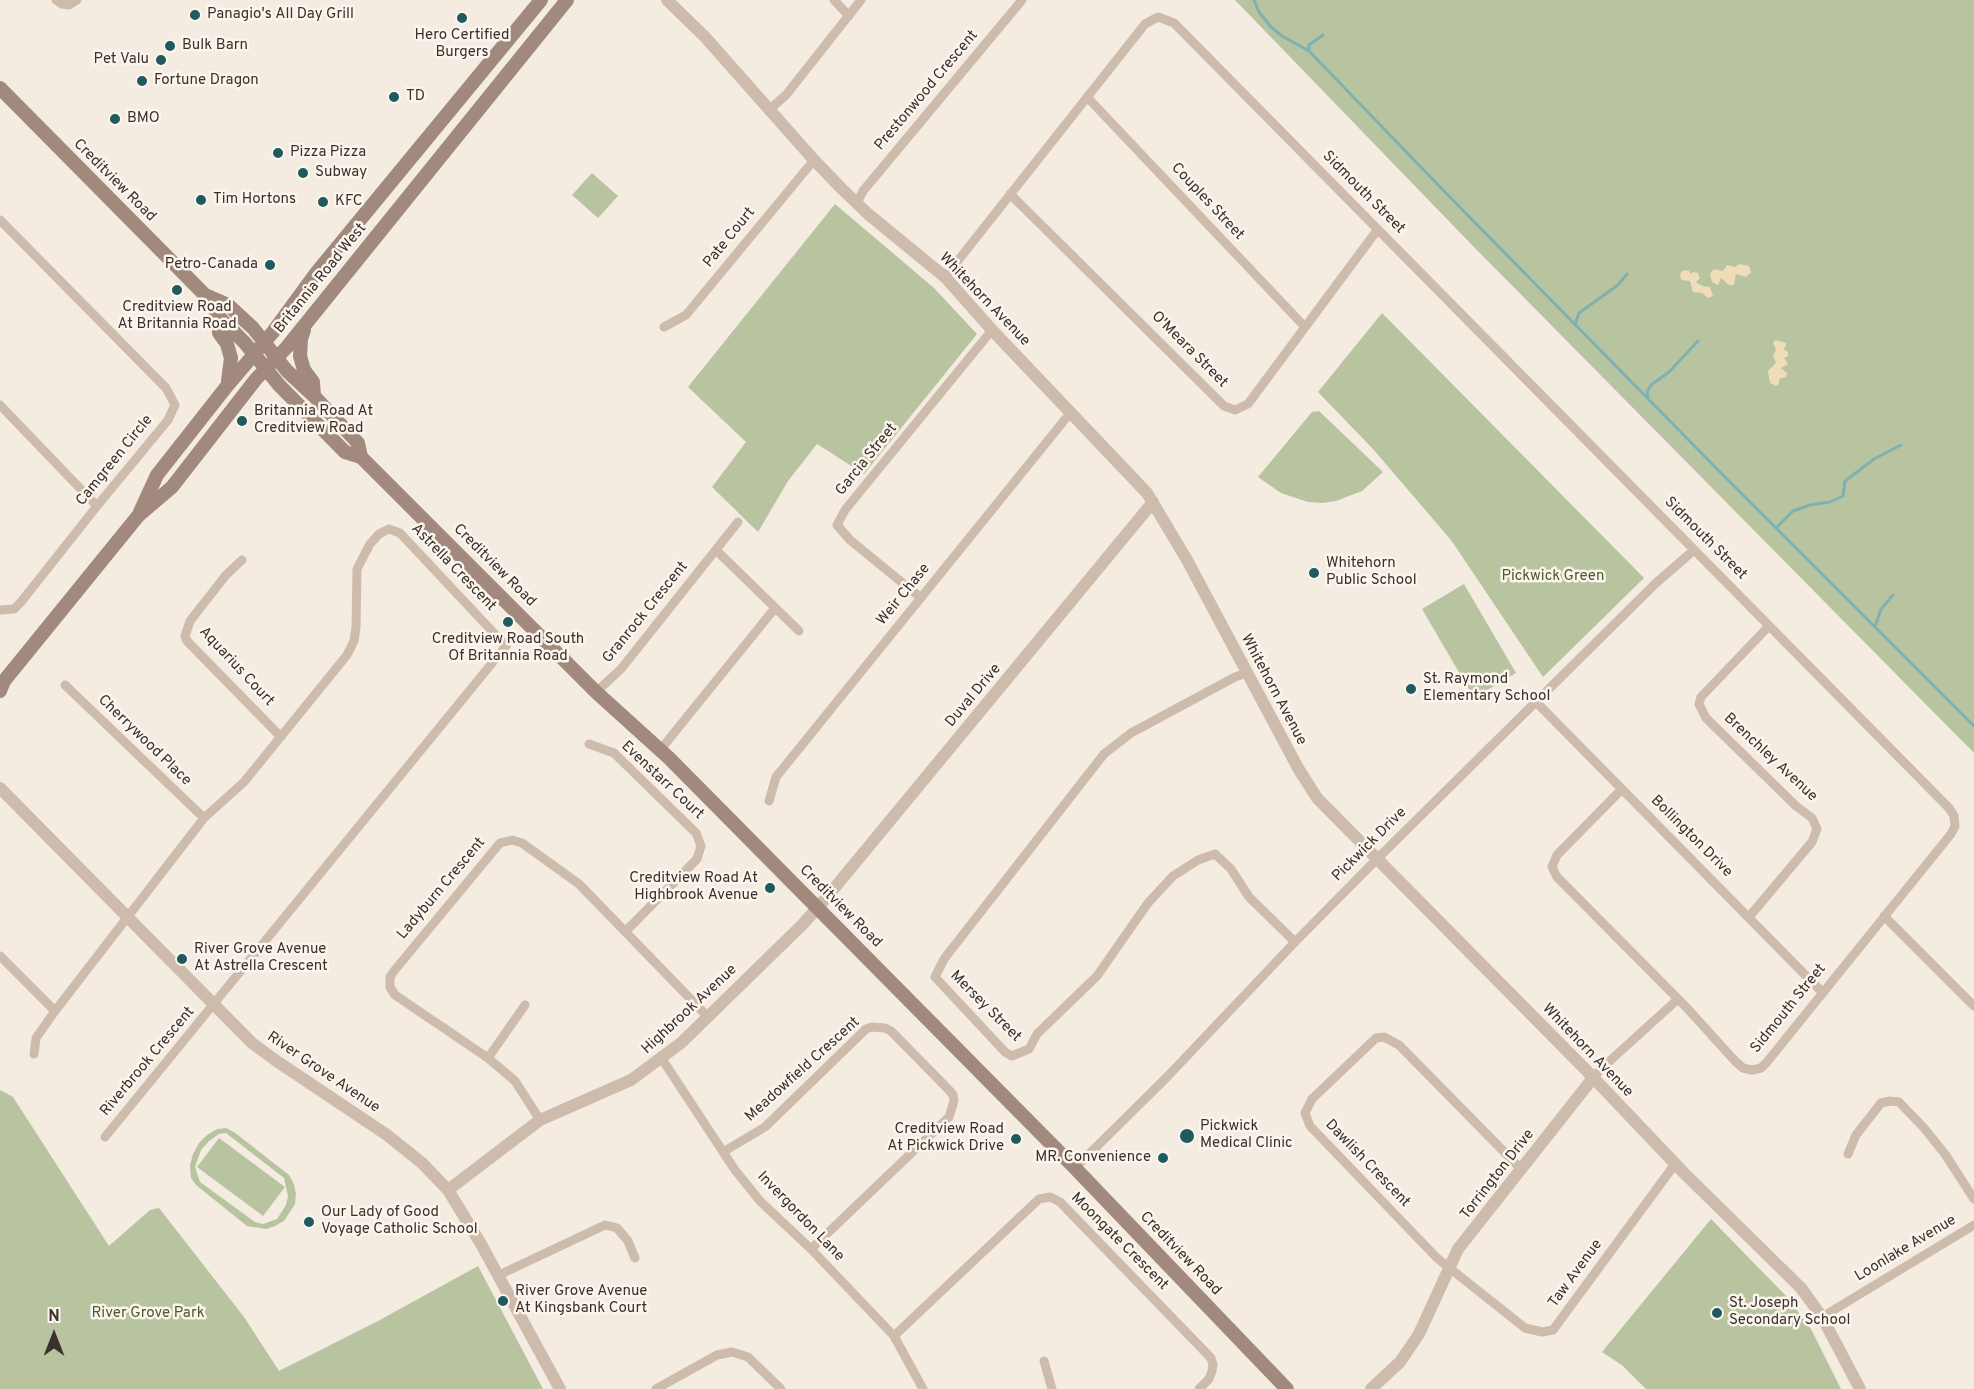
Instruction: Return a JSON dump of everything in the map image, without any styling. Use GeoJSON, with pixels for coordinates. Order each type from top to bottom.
{"type":"FeatureCollection","features":[{"type":"Feature","properties":{"kind":"main road","name":"Britannia Road West"},"geometry":{"type":"LineString","coordinates":[[138,516],[157,475],[317,272],[541,0]]}},
{"type":"Feature","properties":{"kind":"main road","name":"Britannia Road West"},"geometry":{"type":"LineString","coordinates":[[1,686],[138,516],[172,487],[256,379],[307,323],[567,0]]}},
{"type":"Feature","properties":{"kind":"main road","name":"Creditview Road"},"geometry":{"type":"LineString","coordinates":[[0,88],[205,295],[220,318],[279,385],[345,452],[361,457],[596,692],[661,749],[1075,1168],[1287,1389]]}},
{"type":"Feature","properties":{"kind":"main road","name":"Creditview Road"},"geometry":{"type":"LineString","coordinates":[[205,295],[228,305],[253,328],[287,371],[358,443],[361,457]]}},
{"type":"Feature","properties":{"kind":"main road"},"geometry":{"type":"LineString","coordinates":[[220,318],[219,333],[227,344],[231,358],[231,371],[227,386]]}},
{"type":"Feature","properties":{"kind":"main road"},"geometry":{"type":"LineString","coordinates":[[307,323],[301,339],[300,356],[304,370],[313,382],[314,396]]}},
{"type":"Feature","properties":{"kind":"street"},"geometry":{"type":"LineString","coordinates":[[56,0],[69,5],[77,0]]}},
{"type":"Feature","properties":{"kind":"street","name":"Whitehorn Avenue"},"geometry":{"type":"LineString","coordinates":[[667,0],[705,37],[814,160],[857,203],[945,277],[992,330],[1148,493],[1298,768],[1317,798],[1675,1164],[1801,1288],[1822,1317],[1860,1389]]}},
{"type":"Feature","properties":{"kind":"street"},"geometry":{"type":"LineString","coordinates":[[834,0],[849,16]]}},
{"type":"Feature","properties":{"kind":"street"},"geometry":{"type":"LineString","coordinates":[[770,109],[786,95],[861,0]]}},
{"type":"Feature","properties":{"kind":"street","name":"Prestonwood Crescent"},"geometry":{"type":"LineString","coordinates":[[857,203],[863,191],[1022,0]]}},
{"type":"Feature","properties":{"kind":"street","name":"Sidmouth Street"},"geometry":{"type":"LineString","coordinates":[[945,277],[1145,24],[1158,17],[1174,23],[1941,800],[1954,816],[1955,826],[1951,834],[1767,1062],[1761,1068],[1752,1070],[1743,1068],[1735,1062],[1678,999],[1557,877],[1552,867],[1557,855],[1622,789]]}},
{"type":"Feature","properties":{"kind":"street","name":"Couples Street"},"geometry":{"type":"LineString","coordinates":[[1087,97],[1305,327]]}},
{"type":"Feature","properties":{"kind":"street","name":"Pate Court"},"geometry":{"type":"LineString","coordinates":[[664,327],[686,315],[814,160]]}},
{"type":"Feature","properties":{"kind":"street","name":"O'Meara Street"},"geometry":{"type":"LineString","coordinates":[[1010,194],[1224,406],[1235,410],[1248,404],[1378,229]]}},
{"type":"Feature","properties":{"kind":"street","name":"Camgreen Circle"},"geometry":{"type":"LineString","coordinates":[[0,220],[166,388],[174,401],[174,410],[168,420],[17,608],[0,610]]}},
{"type":"Feature","properties":{"kind":"street","name":"Garcia Street"},"geometry":{"type":"LineString","coordinates":[[921,598],[850,540],[837,525],[845,510],[992,330]]}},
{"type":"Feature","properties":{"kind":"street"},"geometry":{"type":"LineString","coordinates":[[0,405],[97,506]]}},
{"type":"Feature","properties":{"kind":"street","name":"Weir Chase"},"geometry":{"type":"LineString","coordinates":[[769,801],[776,777],[1071,412]]}},
{"type":"Feature","properties":{"kind":"street","name":"Duval Drive"},"geometry":{"type":"LineString","coordinates":[[817,908],[1153,502]]}},
{"type":"Feature","properties":{"kind":"street","name":"Granrock Crescent"},"geometry":{"type":"LineString","coordinates":[[596,692],[621,669],[738,522]]}},
{"type":"Feature","properties":{"kind":"street","name":"Astrella Crescent"},"geometry":{"type":"LineString","coordinates":[[127,916],[204,818],[243,782],[347,655],[354,641],[357,569],[370,544],[383,531],[389,529],[400,533],[507,646],[214,1005]]}},
{"type":"Feature","properties":{"kind":"street"},"geometry":{"type":"LineString","coordinates":[[716,550],[799,631]]}},
{"type":"Feature","properties":{"kind":"street","name":"Pickwick Drive"},"geometry":{"type":"LineString","coordinates":[[1075,1168],[1167,1077],[1294,942],[1376,860],[1655,584],[1694,550]]}},
{"type":"Feature","properties":{"kind":"street","name":"Aquarius Court"},"geometry":{"type":"LineString","coordinates":[[242,560],[226,575],[190,621],[185,636],[187,641],[281,737]]}},
{"type":"Feature","properties":{"kind":"street"},"geometry":{"type":"LineString","coordinates":[[661,749],[775,608]]}},
{"type":"Feature","properties":{"kind":"street","name":"Brenchley Avenue"},"geometry":{"type":"LineString","coordinates":[[1749,917],[1812,842],[1817,829],[1812,818],[1796,806],[1706,718],[1699,704],[1701,697],[1770,626]]}},
{"type":"Feature","properties":{"kind":"street","name":"Mersey Street"},"geometry":{"type":"LineString","coordinates":[[1247,673],[1235,677],[1131,734],[1104,754],[951,950],[935,977],[1005,1052],[1012,1056],[1029,1048],[1037,1034],[1097,976],[1148,903],[1173,876],[1198,860],[1215,854],[1231,869],[1249,897],[1294,942]]}},
{"type":"Feature","properties":{"kind":"street","name":"Cherrywood Place"},"geometry":{"type":"LineString","coordinates":[[65,685],[204,818]]}},
{"type":"Feature","properties":{"kind":"street","name":"Bollington Drive"},"geometry":{"type":"LineString","coordinates":[[1537,703],[1823,993]]}},
{"type":"Feature","properties":{"kind":"street","name":"Evenstarr Court"},"geometry":{"type":"LineString","coordinates":[[589,744],[614,753],[696,833],[701,846],[697,859],[626,930]]}},
{"type":"Feature","properties":{"kind":"street","name":"River Grove Avenue"},"geometry":{"type":"LineString","coordinates":[[0,788],[262,1051],[387,1135],[422,1164],[448,1190],[499,1275],[560,1389]]}},
{"type":"Feature","properties":{"kind":"street","name":"Ladyburn Crescent"},"geometry":{"type":"LineString","coordinates":[[540,1120],[515,1081],[488,1058],[395,995],[390,987],[390,977],[494,849],[506,841],[522,843],[579,884],[708,1017]]}},
{"type":"Feature","properties":{"kind":"street","name":"Highbrook Avenue"},"geometry":{"type":"LineString","coordinates":[[448,1190],[540,1120],[632,1080],[662,1059],[708,1017],[817,908]]}},
{"type":"Feature","properties":{"kind":"street"},"geometry":{"type":"LineString","coordinates":[[34,1054],[36,1038],[127,916]]}},
{"type":"Feature","properties":{"kind":"street"},"geometry":{"type":"LineString","coordinates":[[1884,916],[1970,994],[1974,1006]]}},
{"type":"Feature","properties":{"kind":"street"},"geometry":{"type":"LineString","coordinates":[[0,956],[55,1011]]}},
{"type":"Feature","properties":{"kind":"street","name":"Torrington Drive"},"geometry":{"type":"LineString","coordinates":[[1371,1389],[1400,1362],[1419,1334],[1458,1249],[1593,1078],[1678,999]]}},
{"type":"Feature","properties":{"kind":"street","name":"Riverbrook Crescent"},"geometry":{"type":"LineString","coordinates":[[105,1137],[214,1005]]}},
{"type":"Feature","properties":{"kind":"street"},"geometry":{"type":"LineString","coordinates":[[488,1058],[525,1005]]}},
{"type":"Feature","properties":{"kind":"street","name":"Meadowfield Crescent"},"geometry":{"type":"LineString","coordinates":[[723,1152],[765,1127],[866,1029],[872,1027],[891,1031],[948,1089],[954,1101],[949,1117],[811,1249]]}},
{"type":"Feature","properties":{"kind":"street","name":"Dawlish Crescent"},"geometry":{"type":"LineString","coordinates":[[1449,1269],[1310,1126],[1305,1113],[1312,1099],[1376,1038],[1384,1037],[1399,1045],[1522,1170]]}},
{"type":"Feature","properties":{"kind":"street","name":"Invergordon Lane"},"geometry":{"type":"LineString","coordinates":[[662,1059],[723,1152],[760,1201],[811,1249],[894,1336],[923,1389]]}},
{"type":"Feature","properties":{"kind":"street"},"geometry":{"type":"LineString","coordinates":[[1848,1154],[1856,1135],[1881,1103],[1899,1102],[1945,1154],[1974,1199]]}},
{"type":"Feature","properties":{"kind":"street","name":"Taw Avenue"},"geometry":{"type":"LineString","coordinates":[[1449,1269],[1525,1328],[1542,1332],[1553,1330],[1675,1164]]}},
{"type":"Feature","properties":{"kind":"street","name":"Moongate Crescent"},"geometry":{"type":"LineString","coordinates":[[894,1336],[1039,1199],[1050,1197],[1060,1202],[1211,1358],[1212,1371],[1209,1379],[1199,1389]]}},
{"type":"Feature","properties":{"kind":"street"},"geometry":{"type":"LineString","coordinates":[[499,1275],[605,1225],[617,1228],[628,1241],[635,1258]]}},
{"type":"Feature","properties":{"kind":"street","name":"Loonlake Avenue"},"geometry":{"type":"LineString","coordinates":[[1822,1317],[1974,1225]]}},
{"type":"Feature","properties":{"kind":"street"},"geometry":{"type":"LineString","coordinates":[[657,1389],[717,1355],[732,1352],[748,1357],[781,1389]]}},
{"type":"Feature","properties":{"kind":"street"},"geometry":{"type":"LineString","coordinates":[[1044,1361],[1052,1389]]}},
{"type":"Feature","properties":{"kind":"green space"},"geometry":{"type":"Polygon","coordinates":[[[1235,0],[1974,0],[1974,753],[1471,244],[1235,0]]]}},
{"type":"Feature","properties":{"kind":"green space"},"geometry":{"type":"Polygon","coordinates":[[[592,173],[618,196],[598,218],[572,195],[592,173]]]}},
{"type":"Feature","properties":{"kind":"green space"},"geometry":{"type":"Polygon","coordinates":[[[835,204],[934,288],[977,334],[864,474],[817,444],[788,481],[758,532],[712,487],[746,442],[688,387],[835,204]]]}},
{"type":"Feature","properties":{"kind":"green space","name":"Pickwick Green"},"geometry":{"type":"Polygon","coordinates":[[[1382,313],[1644,578],[1543,677],[1451,540],[1373,449],[1318,392],[1382,313]]]}},
{"type":"Feature","properties":{"kind":"green space"},"geometry":{"type":"Polygon","coordinates":[[[1319,411],[1383,472],[1362,491],[1336,501],[1322,503],[1308,502],[1281,493],[1258,477],[1312,412],[1319,411]]]}},
{"type":"Feature","properties":{"kind":"green space"},"geometry":{"type":"Polygon","coordinates":[[[1464,584],[1516,673],[1474,698],[1422,609],[1464,584]]]}},
{"type":"Feature","properties":{"kind":"green space","name":"River Grove Park"},"geometry":{"type":"Polygon","coordinates":[[[0,1090],[13,1097],[109,1246],[150,1210],[159,1208],[244,1317],[279,1371],[378,1321],[478,1266],[543,1389],[0,1389],[0,1090]]]}},
{"type":"Feature","properties":{"kind":"green space"},"geometry":{"type":"Polygon","coordinates":[[[226,1128],[234,1132],[289,1175],[294,1184],[295,1204],[284,1221],[266,1229],[247,1226],[196,1185],[191,1178],[190,1165],[193,1154],[199,1143],[217,1129],[226,1128]],[[226,1133],[219,1134],[209,1141],[201,1150],[195,1167],[200,1182],[255,1222],[263,1224],[277,1219],[286,1205],[288,1196],[284,1178],[226,1133]]]}},
{"type":"Feature","properties":{"kind":"green space"},"geometry":{"type":"Polygon","coordinates":[[[219,1138],[285,1187],[263,1216],[197,1167],[219,1138]]]}},
{"type":"Feature","properties":{"kind":"green space","name":"St. Joseph Secondary School"},"geometry":{"type":"Polygon","coordinates":[[[1711,1219],[1787,1297],[1811,1329],[1841,1389],[1646,1389],[1623,1366],[1602,1352],[1711,1219]]]}},
{"type":"Feature","properties":{"kind":"sand"},"geometry":{"type":"Polygon","coordinates":[[[1739,264],[1749,266],[1751,272],[1746,277],[1736,274],[1734,285],[1729,285],[1721,278],[1718,285],[1712,282],[1710,274],[1714,269],[1723,271],[1727,265],[1735,267],[1739,264]]]}},
{"type":"Feature","properties":{"kind":"sand"},"geometry":{"type":"Polygon","coordinates":[[[1685,270],[1691,274],[1698,273],[1700,278],[1696,282],[1710,287],[1713,296],[1708,298],[1702,293],[1693,292],[1690,281],[1682,280],[1680,277],[1681,272],[1685,270]]]}},
{"type":"Feature","properties":{"kind":"sand"},"geometry":{"type":"Polygon","coordinates":[[[1775,340],[1786,343],[1783,349],[1788,352],[1788,356],[1784,358],[1788,364],[1781,368],[1787,373],[1786,377],[1779,379],[1779,384],[1776,386],[1770,383],[1768,371],[1776,363],[1773,355],[1776,350],[1773,343],[1775,340]]]}},
{"type":"Feature","properties":{"kind":"waterway"},"geometry":{"type":"LineString","coordinates":[[1254,0],[1259,12],[1271,27],[1309,51],[1722,474],[1974,726]]}},
{"type":"Feature","properties":{"kind":"waterway"},"geometry":{"type":"LineString","coordinates":[[1309,50],[1309,45],[1323,35]]}},
{"type":"Feature","properties":{"kind":"waterway"},"geometry":{"type":"LineString","coordinates":[[1575,325],[1579,313],[1618,285],[1627,274]]}},
{"type":"Feature","properties":{"kind":"waterway"},"geometry":{"type":"LineString","coordinates":[[1648,398],[1647,392],[1651,385],[1669,372],[1698,341]]}},
{"type":"Feature","properties":{"kind":"waterway"},"geometry":{"type":"LineString","coordinates":[[1776,528],[1793,511],[1810,505],[1830,502],[1843,496],[1845,481],[1874,459],[1901,445]]}},
{"type":"Feature","properties":{"kind":"waterway"},"geometry":{"type":"LineString","coordinates":[[1875,627],[1881,609],[1893,595]]}},
{"type":"Feature","properties":{"kind":"place","name":"Panagio's All Day Grill"},"geometry":{"type":"Point","coordinates":[195,15]}},
{"type":"Feature","properties":{"kind":"place","name":"Hero Certified Burgers"},"geometry":{"type":"Point","coordinates":[462,18]}},
{"type":"Feature","properties":{"kind":"place","name":"Bulk Barn"},"geometry":{"type":"Point","coordinates":[170,46]}},
{"type":"Feature","properties":{"kind":"place","name":"Pet Valu"},"geometry":{"type":"Point","coordinates":[161,60]}},
{"type":"Feature","properties":{"kind":"place","name":"Fortune Dragon"},"geometry":{"type":"Point","coordinates":[142,81]}},
{"type":"Feature","properties":{"kind":"place","name":"TD"},"geometry":{"type":"Point","coordinates":[394,97]}},
{"type":"Feature","properties":{"kind":"place","name":"BMO"},"geometry":{"type":"Point","coordinates":[115,119]}},
{"type":"Feature","properties":{"kind":"place","name":"Pizza Pizza"},"geometry":{"type":"Point","coordinates":[278,153]}},
{"type":"Feature","properties":{"kind":"place","name":"Subway"},"geometry":{"type":"Point","coordinates":[303,173]}},
{"type":"Feature","properties":{"kind":"place","name":"Tim Hortons"},"geometry":{"type":"Point","coordinates":[201,200]}},
{"type":"Feature","properties":{"kind":"place","name":"KFC"},"geometry":{"type":"Point","coordinates":[323,202]}},
{"type":"Feature","properties":{"kind":"place","name":"Petro-Canada"},"geometry":{"type":"Point","coordinates":[270,265]}},
{"type":"Feature","properties":{"kind":"place","name":"Creditview Road At Britannia Road"},"geometry":{"type":"Point","coordinates":[177,290]}},
{"type":"Feature","properties":{"kind":"place","name":"Britannia Road At Creditview Road"},"geometry":{"type":"Point","coordinates":[242,421]}},
{"type":"Feature","properties":{"kind":"place","name":"Whitehorn Public School"},"geometry":{"type":"Point","coordinates":[1314,573]}},
{"type":"Feature","properties":{"kind":"place","name":"Creditview Road South Of Britannia Road"},"geometry":{"type":"Point","coordinates":[508,622]}},
{"type":"Feature","properties":{"kind":"place","name":"St. Raymond Elementary School"},"geometry":{"type":"Point","coordinates":[1411,689]}},
{"type":"Feature","properties":{"kind":"place","name":"Creditview Road At Highbrook Avenue"},"geometry":{"type":"Point","coordinates":[770,888]}},
{"type":"Feature","properties":{"kind":"place","name":"River Grove Avenue At Astrella Crescent"},"geometry":{"type":"Point","coordinates":[182,959]}},
{"type":"Feature","properties":{"kind":"place","name":"Pickwick Medical Clinic"},"geometry":{"type":"Point","coordinates":[1187,1136]}},
{"type":"Feature","properties":{"kind":"place","name":"Creditview Road At Pickwick Drive"},"geometry":{"type":"Point","coordinates":[1016,1139]}},
{"type":"Feature","properties":{"kind":"place","name":"MR. Convenience"},"geometry":{"type":"Point","coordinates":[1163,1158]}},
{"type":"Feature","properties":{"kind":"place","name":"Our Lady of Good Voyage Catholic School"},"geometry":{"type":"Point","coordinates":[309,1222]}},
{"type":"Feature","properties":{"kind":"place","name":"River Grove Avenue At Kingsbank Court"},"geometry":{"type":"Point","coordinates":[503,1301]}},
{"type":"Feature","properties":{"kind":"place","name":"St. Joseph Secondary School"},"geometry":{"type":"Point","coordinates":[1717,1313]}}]}
